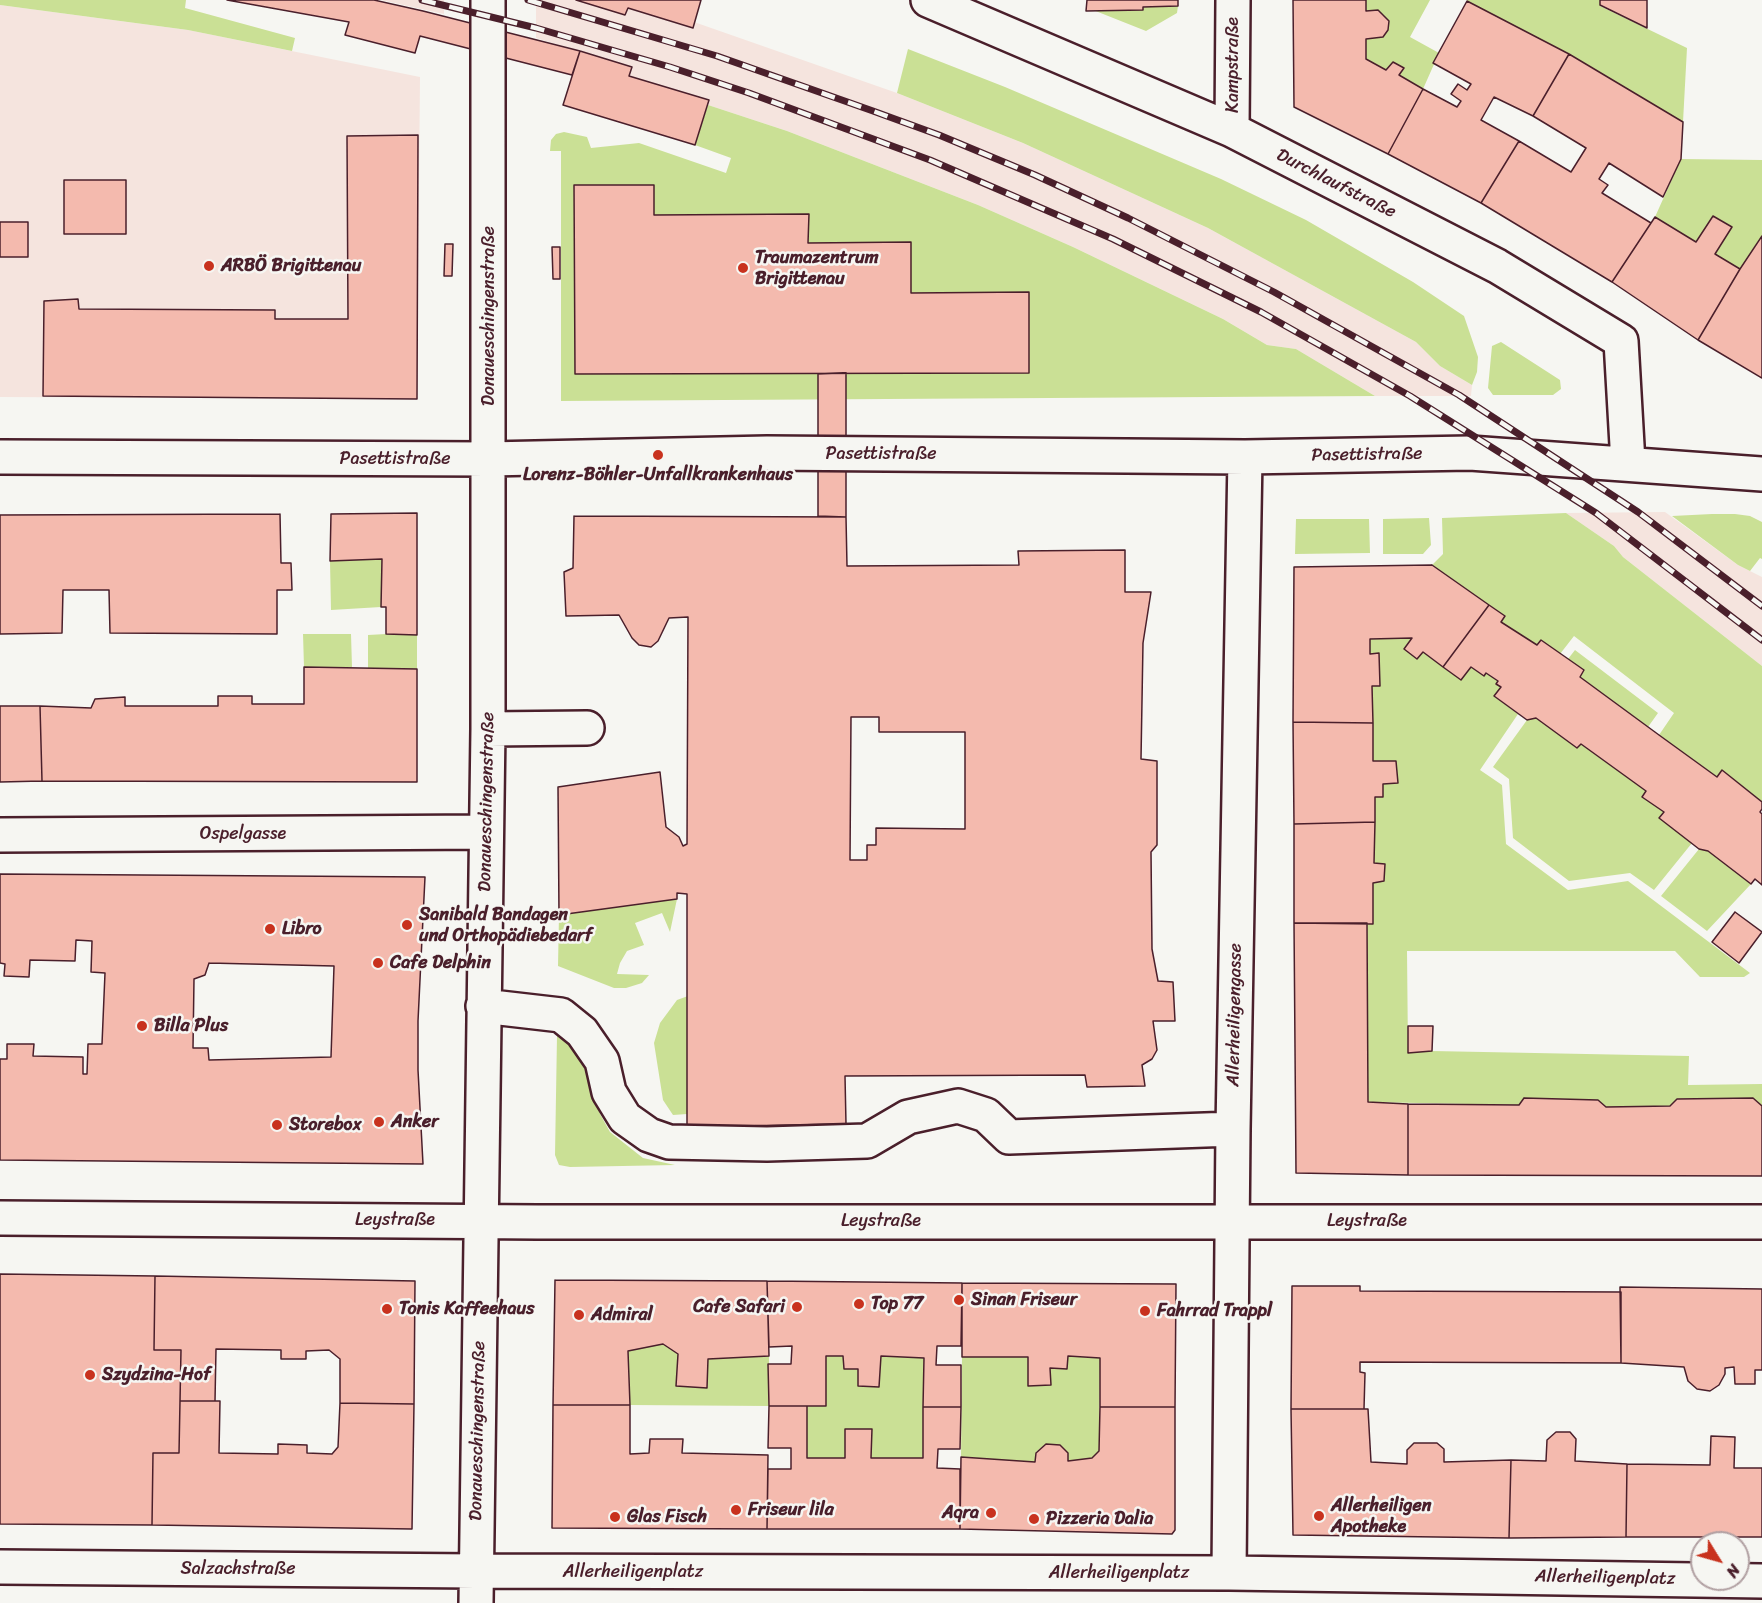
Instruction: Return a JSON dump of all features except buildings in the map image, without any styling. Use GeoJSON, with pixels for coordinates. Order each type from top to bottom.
{"type":"FeatureCollection","features":[{"type":"Feature","properties":{"kind":"street","name":"Donaueschingenstraße"},"geometry":{"type":"LineString","coordinates":[[476,1587],[483,1006],[489,729],[488,0]]}},
{"type":"Feature","properties":{"kind":"street","name":"Durchlaufstraße"},"geometry":{"type":"LineString","coordinates":[[928,0],[1232,130],[1497,266],[1621,340],[1628,463]]}},
{"type":"Feature","properties":{"kind":"street","name":"Kampstraße"},"geometry":{"type":"LineString","coordinates":[[1232,130],[1233,0]]}},
{"type":"Feature","properties":{"kind":"street","name":"Pasettistraße"},"geometry":{"type":"LineString","coordinates":[[0,457],[489,459],[767,453],[1245,457],[1470,453],[1762,474]]}},
{"type":"Feature","properties":{"kind":"street","name":"Allerheiligengasse"},"geometry":{"type":"LineString","coordinates":[[1229,1573],[1233,1129],[1245,457]]}},
{"type":"Feature","properties":{"kind":"street"},"geometry":{"type":"LineString","coordinates":[[489,729],[587,728]]}},
{"type":"Feature","properties":{"kind":"street","name":"Ospelgasse"},"geometry":{"type":"LineString","coordinates":[[0,835],[486,832]]}},
{"type":"Feature","properties":{"kind":"street"},"geometry":{"type":"LineString","coordinates":[[483,1006],[561,1015],[582,1032],[602,1060],[609,1092],[625,1118],[649,1135],[669,1142],[767,1144],[867,1141],[908,1117],[958,1106],[986,1115],[1009,1137],[1233,1129]]}},
{"type":"Feature","properties":{"kind":"street","name":"Leystraße"},"geometry":{"type":"LineString","coordinates":[[0,1218],[481,1221],[1762,1222]]}},
{"type":"Feature","properties":{"kind":"street","name":"Salzachstraße"},"geometry":{"type":"LineString","coordinates":[[0,1567],[476,1587]]}},
{"type":"Feature","properties":{"kind":"street","name":"Allerheiligenplatz"},"geometry":{"type":"LineString","coordinates":[[476,1587],[1229,1573],[1762,1581]]}},
{"type":"Feature","properties":{"kind":"shaded area"},"geometry":{"type":"Polygon","coordinates":[[[381,0],[444,0],[444,14],[381,0]]]}},
{"type":"Feature","properties":{"kind":"shaded area"},"geometry":{"type":"Polygon","coordinates":[[[536,0],[576,0],[625,15],[628,8],[692,27],[694,22],[897,93],[1023,143],[1208,228],[1416,342],[1440,366],[1472,385],[1471,396],[1375,396],[1296,349],[1267,345],[1223,319],[1073,247],[978,205],[787,131],[708,105],[709,100],[629,76],[631,67],[536,38],[536,0]]]}},
{"type":"Feature","properties":{"kind":"shaded area","name":"ARBÖ Brigittenau"},"geometry":{"type":"Polygon","coordinates":[[[0,5],[188,30],[420,77],[417,399],[0,397],[0,5]]]}},
{"type":"Feature","properties":{"kind":"shaded area"},"geometry":{"type":"Polygon","coordinates":[[[1665,512],[1738,565],[1762,577],[1762,666],[1623,557],[1614,546],[1566,513],[1665,512]]]}},
{"type":"Feature","properties":{"kind":"green space"},"geometry":{"type":"Polygon","coordinates":[[[0,0],[186,0],[185,8],[295,38],[292,51],[188,30],[0,5],[0,0]]]}},
{"type":"Feature","properties":{"kind":"green space"},"geometry":{"type":"Polygon","coordinates":[[[1366,0],[1430,0],[1410,37],[1439,53],[1423,89],[1399,75],[1404,68],[1393,62],[1386,70],[1366,59],[1366,39],[1388,30],[1389,21],[1378,11],[1366,11],[1366,0]]]}},
{"type":"Feature","properties":{"kind":"green space"},"geometry":{"type":"Polygon","coordinates":[[[1468,0],[1600,0],[1600,6],[1687,48],[1683,122],[1569,54],[1468,0]]]}},
{"type":"Feature","properties":{"kind":"green space"},"geometry":{"type":"Polygon","coordinates":[[[1178,6],[1177,13],[1146,31],[1093,10],[1143,10],[1143,7],[1178,6]]]}},
{"type":"Feature","properties":{"kind":"green space"},"geometry":{"type":"Polygon","coordinates":[[[908,49],[1005,87],[1221,179],[1306,220],[1413,282],[1464,316],[1478,357],[1477,372],[1472,385],[1440,366],[1416,342],[1208,228],[1023,143],[897,93],[908,49]]]}},
{"type":"Feature","properties":{"kind":"green space"},"geometry":{"type":"Polygon","coordinates":[[[708,105],[787,131],[978,205],[1073,247],[1223,319],[1267,345],[1296,349],[1375,396],[561,401],[561,151],[550,151],[551,140],[556,134],[564,132],[587,137],[591,148],[639,143],[726,173],[731,158],[695,145],[708,105]],[[654,185],[575,186],[575,374],[1029,372],[1029,292],[911,293],[911,242],[808,243],[808,214],[654,215],[654,185]]]}},
{"type":"Feature","properties":{"kind":"green space"},"geometry":{"type":"Polygon","coordinates":[[[1681,159],[1762,160],[1762,236],[1740,269],[1715,254],[1731,226],[1713,216],[1696,242],[1655,217],[1681,159]]]}},
{"type":"Feature","properties":{"kind":"green space"},"geometry":{"type":"Polygon","coordinates":[[[1501,342],[1560,380],[1561,389],[1553,395],[1493,395],[1488,388],[1492,346],[1501,342]]]}},
{"type":"Feature","properties":{"kind":"green space"},"geometry":{"type":"Polygon","coordinates":[[[1566,513],[1614,546],[1623,557],[1762,666],[1762,802],[1722,770],[1717,777],[1659,735],[1674,713],[1574,636],[1560,654],[1537,645],[1501,622],[1504,616],[1432,565],[1443,554],[1442,518],[1566,513]]]}},
{"type":"Feature","properties":{"kind":"green space"},"geometry":{"type":"Polygon","coordinates":[[[1712,514],[1750,516],[1762,522],[1762,559],[1760,558],[1750,571],[1738,565],[1672,516],[1712,514]]]}},
{"type":"Feature","properties":{"kind":"green space"},"geometry":{"type":"Polygon","coordinates":[[[1429,518],[1431,545],[1423,554],[1383,554],[1383,519],[1429,518]]]}},
{"type":"Feature","properties":{"kind":"green space"},"geometry":{"type":"Polygon","coordinates":[[[1296,519],[1369,519],[1370,553],[1295,554],[1296,519]]]}},
{"type":"Feature","properties":{"kind":"green space"},"geometry":{"type":"Polygon","coordinates":[[[382,559],[381,607],[331,610],[330,561],[382,559]]]}},
{"type":"Feature","properties":{"kind":"green space"},"geometry":{"type":"Polygon","coordinates":[[[303,634],[351,634],[352,667],[304,667],[303,634]]]}},
{"type":"Feature","properties":{"kind":"green space"},"geometry":{"type":"Polygon","coordinates":[[[368,635],[417,635],[417,669],[368,668],[368,635]]]}},
{"type":"Feature","properties":{"kind":"green space"},"geometry":{"type":"Polygon","coordinates":[[[1412,638],[1404,649],[1417,659],[1423,652],[1461,680],[1471,667],[1484,676],[1486,673],[1498,681],[1496,684],[1501,687],[1494,696],[1518,714],[1480,770],[1502,785],[1506,844],[1568,890],[1628,881],[1750,973],[1744,977],[1700,977],[1675,951],[1407,951],[1408,1052],[1689,1056],[1688,1085],[1762,1084],[1762,1106],[1753,1098],[1677,1099],[1670,1106],[1606,1107],[1598,1100],[1524,1098],[1519,1105],[1368,1102],[1367,923],[1373,924],[1373,883],[1384,881],[1385,864],[1374,863],[1375,797],[1383,797],[1383,784],[1398,783],[1396,762],[1373,761],[1372,686],[1380,686],[1379,653],[1370,654],[1370,639],[1412,638]]]}},
{"type":"Feature","properties":{"kind":"green space"},"geometry":{"type":"Polygon","coordinates":[[[1575,650],[1658,713],[1648,727],[1580,677],[1584,670],[1568,659],[1575,650]]]}},
{"type":"Feature","properties":{"kind":"green space"},"geometry":{"type":"Polygon","coordinates":[[[1536,718],[1577,748],[1581,744],[1646,791],[1642,797],[1664,812],[1660,818],[1692,843],[1654,890],[1630,873],[1569,881],[1513,838],[1509,779],[1493,767],[1527,720],[1536,718]]]}},
{"type":"Feature","properties":{"kind":"green space"},"geometry":{"type":"Polygon","coordinates":[[[1699,849],[1708,851],[1751,884],[1707,931],[1661,896],[1699,849]]]}},
{"type":"Feature","properties":{"kind":"green space"},"geometry":{"type":"Polygon","coordinates":[[[677,899],[670,932],[662,913],[635,923],[644,945],[627,951],[617,974],[649,975],[642,983],[626,988],[614,988],[558,966],[559,915],[677,899]]]}},
{"type":"Feature","properties":{"kind":"green space"},"geometry":{"type":"Polygon","coordinates":[[[688,996],[687,1114],[673,1115],[663,1100],[654,1043],[660,1023],[677,1000],[688,996]]]}},
{"type":"Feature","properties":{"kind":"green space"},"geometry":{"type":"Polygon","coordinates":[[[557,1036],[582,1052],[595,1088],[600,1114],[610,1132],[643,1158],[675,1165],[570,1167],[559,1165],[555,1155],[557,1036]]]}},
{"type":"Feature","properties":{"kind":"green space"},"geometry":{"type":"Polygon","coordinates":[[[663,1344],[678,1354],[708,1359],[769,1356],[769,1406],[630,1405],[628,1351],[663,1344]]]}},
{"type":"Feature","properties":{"kind":"green space"},"geometry":{"type":"Polygon","coordinates":[[[826,1356],[843,1356],[844,1369],[858,1369],[858,1386],[879,1387],[881,1356],[924,1358],[923,1458],[871,1458],[872,1429],[846,1429],[845,1458],[807,1458],[807,1406],[826,1405],[826,1356]]]}},
{"type":"Feature","properties":{"kind":"green space"},"geometry":{"type":"Polygon","coordinates":[[[1068,1356],[1100,1358],[1099,1451],[1092,1458],[1068,1461],[1068,1453],[1061,1446],[1046,1444],[1036,1452],[1035,1462],[961,1457],[962,1357],[1028,1357],[1028,1386],[1051,1385],[1050,1368],[1067,1369],[1068,1356]]]}},
{"type":"Feature","properties":{"kind":"railway"},"geometry":{"type":"LineString","coordinates":[[422,0],[536,28],[670,67],[749,93],[930,160],[1113,239],[1261,312],[1410,396],[1596,513],[1762,640]]}},
{"type":"Feature","properties":{"kind":"railway"},"geometry":{"type":"LineString","coordinates":[[528,0],[717,56],[873,111],[939,135],[1035,175],[1128,218],[1274,292],[1459,395],[1638,512],[1762,606]]}},
{"type":"Feature","properties":{"kind":"place","name":"ARBÖ Brigittenau"},"geometry":{"type":"Point","coordinates":[209,266]}},
{"type":"Feature","properties":{"kind":"place","name":"Traumazentrum Brigittenau"},"geometry":{"type":"Point","coordinates":[743,268]}},
{"type":"Feature","properties":{"kind":"place","name":"Lorenz-Böhler-Unfallkrankenhaus"},"geometry":{"type":"Point","coordinates":[658,455]}},
{"type":"Feature","properties":{"kind":"place","name":"Sanibald Bandagen und Orthopädiebedarf"},"geometry":{"type":"Point","coordinates":[407,925]}},
{"type":"Feature","properties":{"kind":"place","name":"Libro"},"geometry":{"type":"Point","coordinates":[270,929]}},
{"type":"Feature","properties":{"kind":"place","name":"Cafe Delphin"},"geometry":{"type":"Point","coordinates":[378,963]}},
{"type":"Feature","properties":{"kind":"place","name":"Billa Plus"},"geometry":{"type":"Point","coordinates":[142,1026]}},
{"type":"Feature","properties":{"kind":"place","name":"Anker"},"geometry":{"type":"Point","coordinates":[379,1122]}},
{"type":"Feature","properties":{"kind":"place","name":"Storebox"},"geometry":{"type":"Point","coordinates":[277,1125]}},
{"type":"Feature","properties":{"kind":"place","name":"Sinan Friseur"},"geometry":{"type":"Point","coordinates":[959,1300]}},
{"type":"Feature","properties":{"kind":"place","name":"Top 77"},"geometry":{"type":"Point","coordinates":[859,1304]}},
{"type":"Feature","properties":{"kind":"place","name":"Cafe Safari"},"geometry":{"type":"Point","coordinates":[797,1307]}},
{"type":"Feature","properties":{"kind":"place","name":"Tonis Kaffeehaus"},"geometry":{"type":"Point","coordinates":[387,1309]}},
{"type":"Feature","properties":{"kind":"place","name":"Fahrrad Trappl"},"geometry":{"type":"Point","coordinates":[1145,1311]}},
{"type":"Feature","properties":{"kind":"place","name":"Admiral"},"geometry":{"type":"Point","coordinates":[579,1315]}},
{"type":"Feature","properties":{"kind":"place","name":"Szydzina-Hof"},"geometry":{"type":"Point","coordinates":[90,1375]}},
{"type":"Feature","properties":{"kind":"place","name":"Friseur lila"},"geometry":{"type":"Point","coordinates":[736,1510]}},
{"type":"Feature","properties":{"kind":"place","name":"Aqra"},"geometry":{"type":"Point","coordinates":[991,1513]}},
{"type":"Feature","properties":{"kind":"place","name":"Allerheiligen Apotheke"},"geometry":{"type":"Point","coordinates":[1319,1516]}},
{"type":"Feature","properties":{"kind":"place","name":"Glas Fisch"},"geometry":{"type":"Point","coordinates":[615,1517]}},
{"type":"Feature","properties":{"kind":"place","name":"Pizzeria Dalia"},"geometry":{"type":"Point","coordinates":[1034,1519]}}]}
